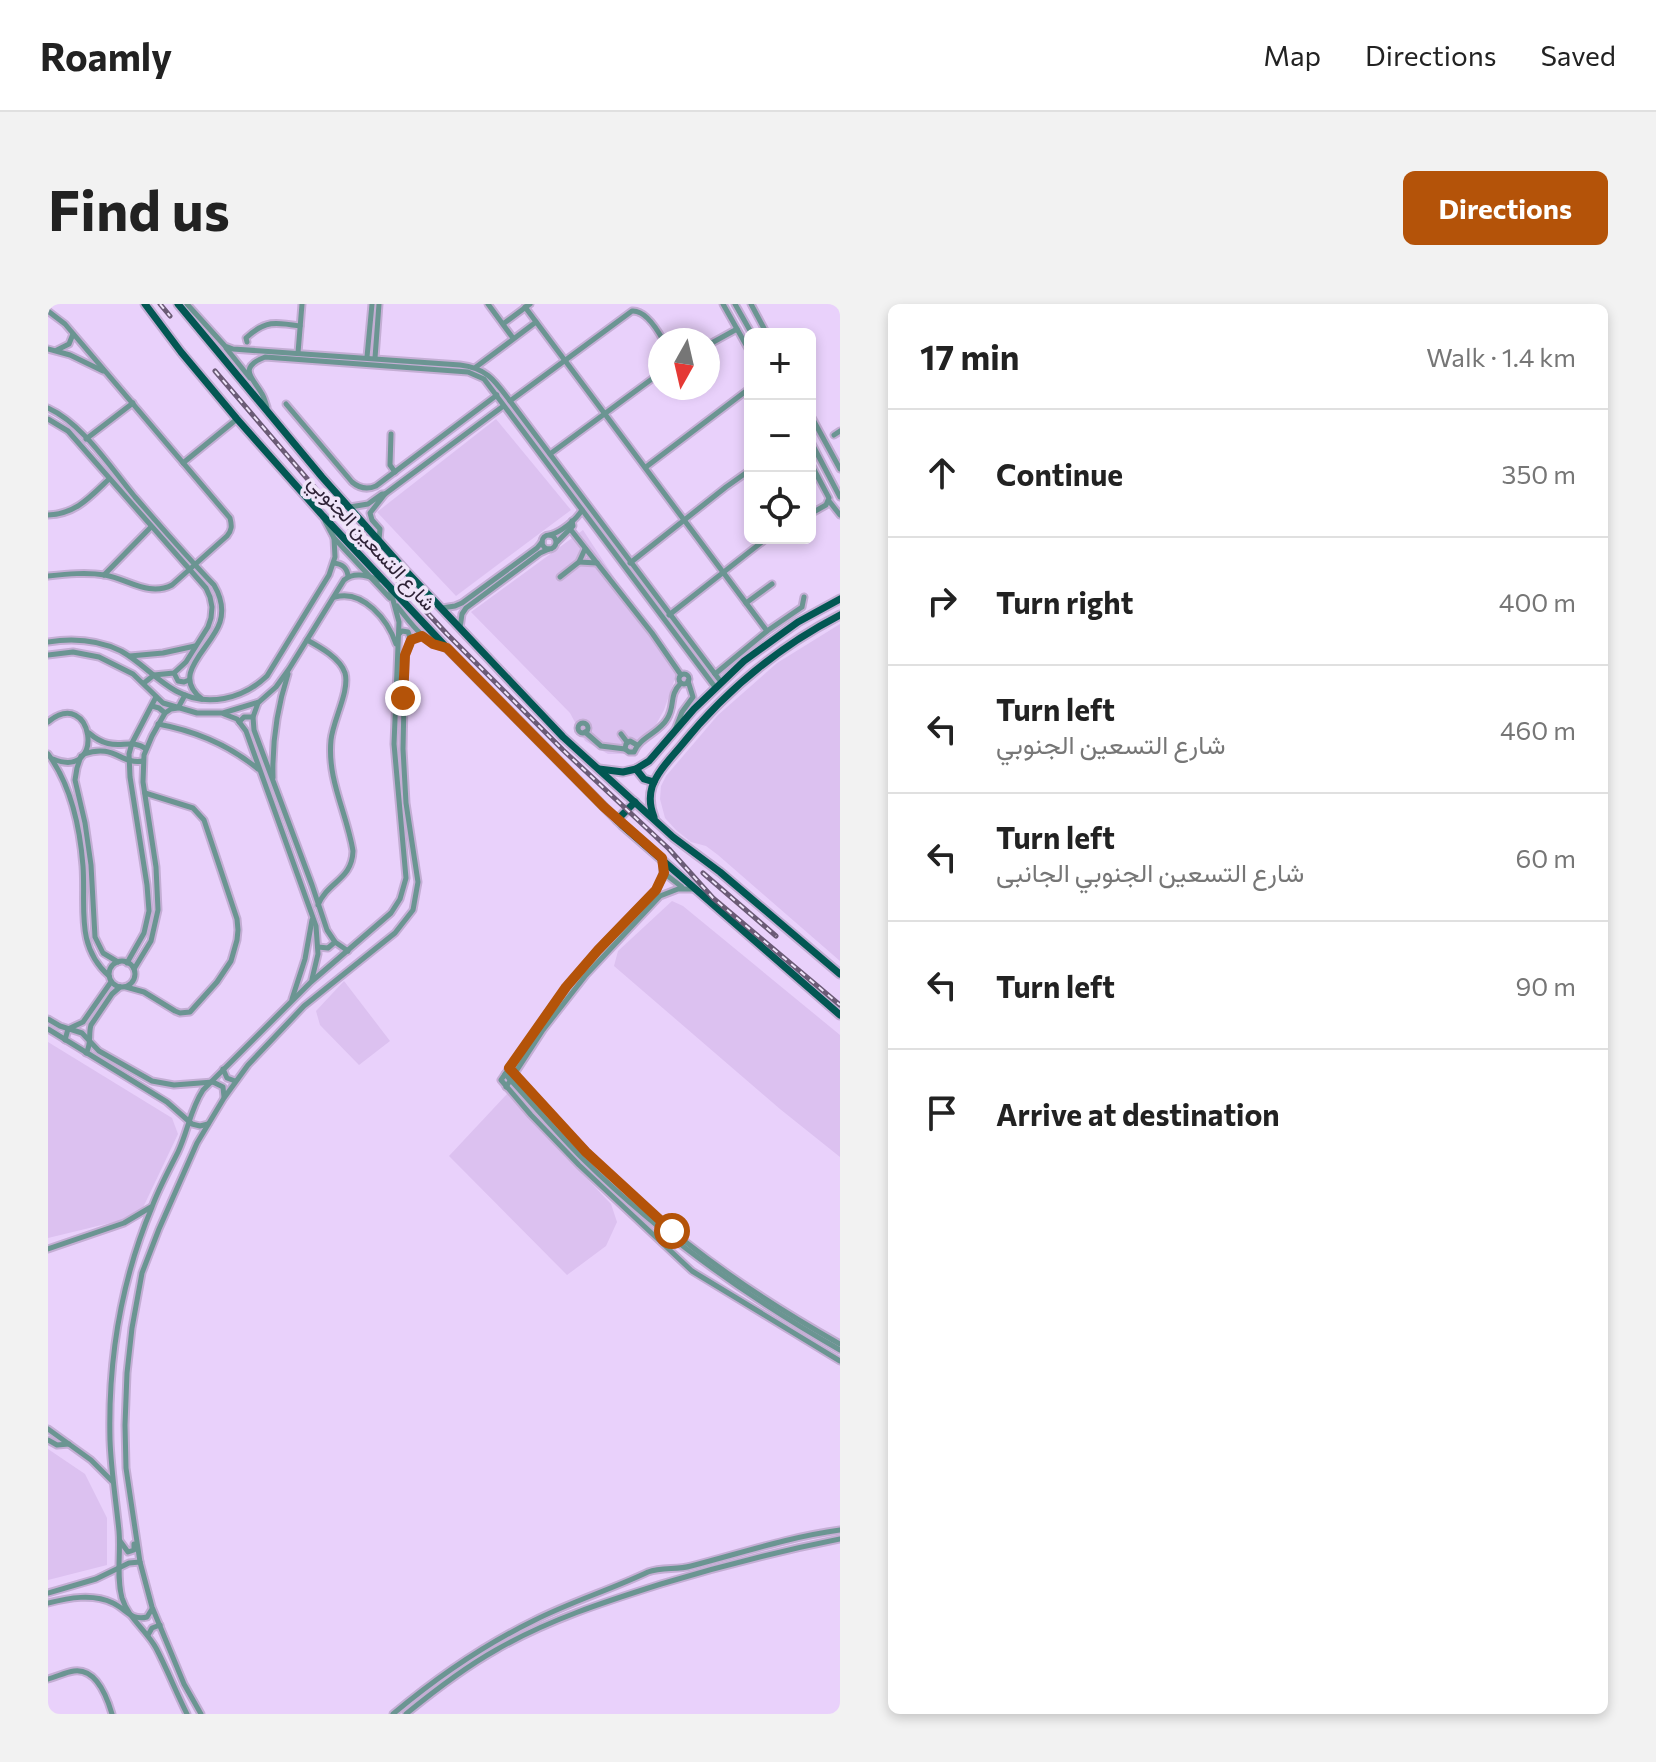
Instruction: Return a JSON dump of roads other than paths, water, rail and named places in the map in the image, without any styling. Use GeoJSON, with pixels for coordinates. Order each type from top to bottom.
{"type":"FeatureCollection","features":[{"type":"Feature","properties":{"kind":"main road","name":"شارع التسعين الجنوبي"},"geometry":{"type":"LineString","coordinates":[[145,304],[237,419],[447,648],[617,820],[840,1015]]}},
{"type":"Feature","properties":{"kind":"main road","name":"شارع التسعين الجنوبي"},"geometry":{"type":"LineString","coordinates":[[178,304],[349,508],[563,737],[681,844],[730,880],[840,974]]}},
{"type":"Feature","properties":{"kind":"main road"},"geometry":{"type":"LineString","coordinates":[[597,769],[616,772],[636,769],[655,756],[718,684],[744,661],[798,622],[840,599]]}},
{"type":"Feature","properties":{"kind":"main road"},"geometry":{"type":"LineString","coordinates":[[654,819],[650,799],[654,782],[670,758],[710,712],[776,654],[840,615]]}},
{"type":"Feature","properties":{"kind":"main road"},"geometry":{"type":"LineString","coordinates":[[769,641],[768,650],[776,654]]}},
{"type":"Feature","properties":{"kind":"main road"},"geometry":{"type":"LineString","coordinates":[[744,661],[753,662],[755,671]]}},
{"type":"Feature","properties":{"kind":"main road"},"geometry":{"type":"LineString","coordinates":[[636,769],[642,778],[654,782]]}},
{"type":"Feature","properties":{"kind":"main road"},"geometry":{"type":"LineString","coordinates":[[617,820],[635,802]]}},
{"type":"Feature","properties":{"kind":"street"},"geometry":{"type":"LineString","coordinates":[[187,304],[261,393],[268,412]]}},
{"type":"Feature","properties":{"kind":"street"},"geometry":{"type":"LineString","coordinates":[[298,353],[302,304]]}},
{"type":"Feature","properties":{"kind":"street"},"geometry":{"type":"LineString","coordinates":[[367,357],[372,304]]}},
{"type":"Feature","properties":{"kind":"street"},"geometry":{"type":"LineString","coordinates":[[375,358],[379,304]]}},
{"type":"Feature","properties":{"kind":"street"},"geometry":{"type":"LineString","coordinates":[[488,304],[513,338]]}},
{"type":"Feature","properties":{"kind":"street"},"geometry":{"type":"LineString","coordinates":[[723,304],[744,341]]}},
{"type":"Feature","properties":{"kind":"street"},"geometry":{"type":"LineString","coordinates":[[735,304],[749,328]]}},
{"type":"Feature","properties":{"kind":"street"},"geometry":{"type":"LineString","coordinates":[[751,304],[764,328]]}},
{"type":"Feature","properties":{"kind":"street"},"geometry":{"type":"LineString","coordinates":[[503,324],[528,306],[536,322],[767,631]]}},
{"type":"Feature","properties":{"kind":"street"},"geometry":{"type":"LineString","coordinates":[[48,311],[65,324],[232,524],[227,536],[172,585],[157,590],[104,575],[48,576]]}},
{"type":"Feature","properties":{"kind":"street"},"geometry":{"type":"LineString","coordinates":[[510,401],[634,311],[642,313],[654,328]]}},
{"type":"Feature","properties":{"kind":"street"},"geometry":{"type":"LineString","coordinates":[[476,367],[536,322]]}},
{"type":"Feature","properties":{"kind":"street"},"geometry":{"type":"LineString","coordinates":[[247,342],[249,335],[267,323],[300,326]]}},
{"type":"Feature","properties":{"kind":"street"},"geometry":{"type":"LineString","coordinates":[[720,338],[737,329]]}},
{"type":"Feature","properties":{"kind":"street"},"geometry":{"type":"LineString","coordinates":[[56,351],[66,346],[73,334]]}},
{"type":"Feature","properties":{"kind":"street"},"geometry":{"type":"LineString","coordinates":[[369,339],[377,340]]}},
{"type":"Feature","properties":{"kind":"street"},"geometry":{"type":"LineString","coordinates":[[225,346],[273,354],[476,367],[489,376],[510,401],[582,509],[630,563],[715,674],[718,684]]}},
{"type":"Feature","properties":{"kind":"street"},"geometry":{"type":"LineString","coordinates":[[48,349],[83,360],[107,374]]}},
{"type":"Feature","properties":{"kind":"street"},"geometry":{"type":"LineString","coordinates":[[250,379],[253,364],[261,359],[273,354],[298,353],[367,357],[432,366],[477,375],[488,382],[550,454],[700,667],[718,684]]}},
{"type":"Feature","properties":{"kind":"street"},"geometry":{"type":"LineString","coordinates":[[550,454],[648,382]]}},
{"type":"Feature","properties":{"kind":"street"},"geometry":{"type":"LineString","coordinates":[[646,467],[744,393]]}},
{"type":"Feature","properties":{"kind":"street"},"geometry":{"type":"LineString","coordinates":[[286,404],[352,482],[368,488],[376,486],[497,395]]}},
{"type":"Feature","properties":{"kind":"street"},"geometry":{"type":"LineString","coordinates":[[80,444],[133,403]]}},
{"type":"Feature","properties":{"kind":"street"},"geometry":{"type":"LineString","coordinates":[[379,541],[380,529],[370,513],[385,494],[502,407]]}},
{"type":"Feature","properties":{"kind":"street"},"geometry":{"type":"LineString","coordinates":[[48,408],[57,412],[87,439],[154,520],[214,585],[222,602],[222,612],[217,630],[193,666],[189,680],[191,688],[203,700]]}},
{"type":"Feature","properties":{"kind":"street"},"geometry":{"type":"LineString","coordinates":[[48,419],[63,427],[80,444],[206,588],[212,607],[211,618],[183,666],[168,675],[154,675],[144,683]]}},
{"type":"Feature","properties":{"kind":"street"},"geometry":{"type":"LineString","coordinates":[[183,463],[237,419]]}},
{"type":"Feature","properties":{"kind":"street"},"geometry":{"type":"LineString","coordinates":[[462,421],[469,432]]}},
{"type":"Feature","properties":{"kind":"street"},"geometry":{"type":"LineString","coordinates":[[816,425],[840,469]]}},
{"type":"Feature","properties":{"kind":"street"},"geometry":{"type":"LineString","coordinates":[[391,434],[390,465],[395,472]]}},
{"type":"Feature","properties":{"kind":"street"},"geometry":{"type":"LineString","coordinates":[[816,451],[840,497]]}},
{"type":"Feature","properties":{"kind":"street"},"geometry":{"type":"LineString","coordinates":[[630,563],[747,472]]}},
{"type":"Feature","properties":{"kind":"street"},"geometry":{"type":"LineString","coordinates":[[815,472],[829,501],[840,515]]}},
{"type":"Feature","properties":{"kind":"street"},"geometry":{"type":"LineString","coordinates":[[48,515],[62,514],[80,506],[109,479]]}},
{"type":"Feature","properties":{"kind":"street"},"geometry":{"type":"LineString","coordinates":[[349,508],[368,504],[385,494]]}},
{"type":"Feature","properties":{"kind":"street"},"geometry":{"type":"LineString","coordinates":[[816,511],[829,501]]}},
{"type":"Feature","properties":{"kind":"street"},"geometry":{"type":"LineString","coordinates":[[441,608],[462,603],[537,548],[544,538],[557,533],[582,509]]}},
{"type":"Feature","properties":{"kind":"street"},"geometry":{"type":"LineString","coordinates":[[323,516],[334,538],[422,636],[433,644],[447,648]]}},
{"type":"Feature","properties":{"kind":"street"},"geometry":{"type":"LineString","coordinates":[[151,527],[150,520],[154,520]]}},
{"type":"Feature","properties":{"kind":"street"},"geometry":{"type":"LineString","coordinates":[[460,629],[466,608],[554,546],[571,530],[572,521]]}},
{"type":"Feature","properties":{"kind":"street"},"geometry":{"type":"LineString","coordinates":[[151,527],[159,529],[159,525]]}},
{"type":"Feature","properties":{"kind":"street"},"geometry":{"type":"LineString","coordinates":[[104,575],[151,527]]}},
{"type":"Feature","properties":{"kind":"street"},"geometry":{"type":"LineString","coordinates":[[571,530],[681,675],[687,675],[685,682],[673,692],[666,722],[637,745],[636,750],[627,752],[621,734]]}},
{"type":"Feature","properties":{"kind":"street"},"geometry":{"type":"LineString","coordinates":[[550,535],[556,543]]}},
{"type":"Feature","properties":{"kind":"street"},"geometry":{"type":"LineString","coordinates":[[48,642],[87,641],[107,646],[130,656],[167,686],[203,700],[243,694],[267,676],[300,625],[334,563],[334,538]]}},
{"type":"Feature","properties":{"kind":"street"},"geometry":{"type":"LineString","coordinates":[[542,542],[549,549]]}},
{"type":"Feature","properties":{"kind":"street"},"geometry":{"type":"LineString","coordinates":[[669,615],[760,544]]}},
{"type":"Feature","properties":{"kind":"street"},"geometry":{"type":"LineString","coordinates":[[560,577],[579,562],[585,548]]}},
{"type":"Feature","properties":{"kind":"street"},"geometry":{"type":"LineString","coordinates":[[579,562],[597,563]]}},
{"type":"Feature","properties":{"kind":"street"},"geometry":{"type":"LineString","coordinates":[[334,563],[343,565],[348,576]]}},
{"type":"Feature","properties":{"kind":"street"},"geometry":{"type":"LineString","coordinates":[[48,655],[73,652],[99,657],[133,674],[163,703],[197,713],[223,713],[259,702],[276,687],[348,576],[358,574],[386,582],[399,622],[394,755],[405,883],[398,904],[381,923],[290,1002],[197,1099],[185,1136],[152,1206],[126,1284],[111,1381],[110,1440],[120,1540],[121,1594],[129,1615]]}},
{"type":"Feature","properties":{"kind":"street"},"geometry":{"type":"LineString","coordinates":[[746,603],[772,584]]}},
{"type":"Feature","properties":{"kind":"street"},"geometry":{"type":"LineString","coordinates":[[334,597],[344,594],[358,597],[386,623],[397,648]]}},
{"type":"Feature","properties":{"kind":"street"},"geometry":{"type":"LineString","coordinates":[[715,674],[802,607],[804,597]]}},
{"type":"Feature","properties":{"kind":"street"},"geometry":{"type":"LineString","coordinates":[[300,625],[312,632]]}},
{"type":"Feature","properties":{"kind":"street"},"geometry":{"type":"LineString","coordinates":[[201,1714],[184,1684],[152,1607],[140,1562],[126,1468],[127,1373],[132,1328],[146,1262],[159,1229],[197,1143],[224,1098],[248,1065],[304,1006],[395,933],[414,906],[418,882],[406,803],[403,749],[405,655],[411,640],[410,634],[405,631],[398,635]]}},
{"type":"Feature","properties":{"kind":"street"},"geometry":{"type":"LineString","coordinates":[[411,640],[422,636]]}},
{"type":"Feature","properties":{"kind":"street"},"geometry":{"type":"LineString","coordinates":[[291,639],[303,647]]}},
{"type":"Feature","properties":{"kind":"street"},"geometry":{"type":"LineString","coordinates":[[307,640],[340,663],[346,679],[333,727],[330,754],[333,781],[352,843],[353,858],[347,872],[323,895],[318,905]]}},
{"type":"Feature","properties":{"kind":"street"},"geometry":{"type":"LineString","coordinates":[[130,656],[196,646]]}},
{"type":"Feature","properties":{"kind":"street"},"geometry":{"type":"LineString","coordinates":[[700,667],[706,662]]}},
{"type":"Feature","properties":{"kind":"street"},"geometry":{"type":"LineString","coordinates":[[274,783],[276,720],[289,669]]}},
{"type":"Feature","properties":{"kind":"street"},"geometry":{"type":"LineString","coordinates":[[174,673],[178,681],[189,680]]}},
{"type":"Feature","properties":{"kind":"street"},"geometry":{"type":"LineString","coordinates":[[675,730],[682,712],[693,697],[685,682]]}},
{"type":"Feature","properties":{"kind":"street"},"geometry":{"type":"LineString","coordinates":[[178,708],[185,695]]}},
{"type":"Feature","properties":{"kind":"street"},"geometry":{"type":"LineString","coordinates":[[127,963],[144,933],[149,911],[129,760],[132,743],[156,697]]}},
{"type":"Feature","properties":{"kind":"street"},"geometry":{"type":"LineString","coordinates":[[259,702],[253,717],[254,730],[327,930],[335,942],[348,951]]}},
{"type":"Feature","properties":{"kind":"street"},"geometry":{"type":"LineString","coordinates":[[152,706],[165,713]]}},
{"type":"Feature","properties":{"kind":"street"},"geometry":{"type":"LineString","coordinates":[[86,1053],[91,1041],[91,1025],[112,994],[133,981],[134,972],[151,941],[158,910],[143,761],[165,713],[178,708]]}},
{"type":"Feature","properties":{"kind":"street"},"geometry":{"type":"LineString","coordinates":[[223,713],[239,722],[246,731],[316,926],[317,964],[311,982]]}},
{"type":"Feature","properties":{"kind":"street"},"geometry":{"type":"LineString","coordinates":[[48,722],[60,715],[72,716],[83,722],[89,733],[99,741],[111,745],[140,744],[146,749]]}},
{"type":"Feature","properties":{"kind":"street"},"geometry":{"type":"LineString","coordinates":[[239,722],[244,717],[253,717]]}},
{"type":"Feature","properties":{"kind":"street"},"geometry":{"type":"LineString","coordinates":[[158,724],[212,740],[237,753],[259,770]]}},
{"type":"Feature","properties":{"kind":"street"},"geometry":{"type":"LineString","coordinates":[[585,732],[601,746],[626,746],[632,741],[637,745]]}},
{"type":"Feature","properties":{"kind":"street"},"geometry":{"type":"LineString","coordinates":[[89,733],[88,745],[68,774],[80,843],[85,939],[96,964],[110,979],[123,987],[144,992],[175,1011],[190,1012],[231,961],[238,930],[237,919],[201,815],[193,808],[145,793]]}},
{"type":"Feature","properties":{"kind":"street"},"geometry":{"type":"LineString","coordinates":[[48,754],[64,762],[105,751],[129,760],[143,761]]}},
{"type":"Feature","properties":{"kind":"street"},"geometry":{"type":"LineString","coordinates":[[48,754],[76,787],[91,865],[95,937],[103,953],[118,962],[127,963],[144,992]]}},
{"type":"Feature","properties":{"kind":"street"},"geometry":{"type":"LineString","coordinates":[[402,848],[413,846]]}},
{"type":"Feature","properties":{"kind":"street"},"geometry":{"type":"LineString","coordinates":[[290,854],[300,851]]}},
{"type":"Feature","properties":{"kind":"street"},"geometry":{"type":"LineString","coordinates":[[662,858],[664,873],[656,890],[566,987],[501,1080],[696,1275],[840,1361]]}},
{"type":"Feature","properties":{"kind":"street"},"geometry":{"type":"LineString","coordinates":[[664,873],[683,888]]}},
{"type":"Feature","properties":{"kind":"street"},"geometry":{"type":"LineString","coordinates":[[312,885],[331,887]]}},
{"type":"Feature","properties":{"kind":"street"},"geometry":{"type":"LineString","coordinates":[[506,1087],[543,1030],[603,956],[660,896],[683,888],[695,889]]}},
{"type":"Feature","properties":{"kind":"street"},"geometry":{"type":"LineString","coordinates":[[290,1002],[305,959],[312,915]]}},
{"type":"Feature","properties":{"kind":"street"},"geometry":{"type":"LineString","coordinates":[[318,947],[328,948],[335,942]]}},
{"type":"Feature","properties":{"kind":"street"},"geometry":{"type":"LineString","coordinates":[[65,1040],[68,1029],[83,1022],[110,979],[111,968],[118,962]]}},
{"type":"Feature","properties":{"kind":"street"},"geometry":{"type":"LineString","coordinates":[[48,1013],[57,1024]]}},
{"type":"Feature","properties":{"kind":"street"},"geometry":{"type":"LineString","coordinates":[[48,1019],[82,1033],[99,1051],[152,1081],[174,1085],[217,1083],[223,1087],[224,1098]]}},
{"type":"Feature","properties":{"kind":"street"},"geometry":{"type":"LineString","coordinates":[[48,1029],[167,1102],[188,1121],[196,1125],[208,1124]]}},
{"type":"Feature","properties":{"kind":"street"},"geometry":{"type":"LineString","coordinates":[[223,1069],[227,1078],[236,1081]]}},
{"type":"Feature","properties":{"kind":"street"},"geometry":{"type":"LineString","coordinates":[[507,1071],[581,1163],[693,1255],[764,1305],[840,1350]]}},
{"type":"Feature","properties":{"kind":"street"},"geometry":{"type":"LineString","coordinates":[[512,1077],[586,1152],[687,1243],[786,1312],[840,1344]]}},
{"type":"Feature","properties":{"kind":"street"},"geometry":{"type":"LineString","coordinates":[[185,1136],[197,1143]]}},
{"type":"Feature","properties":{"kind":"street"},"geometry":{"type":"LineString","coordinates":[[48,1249],[124,1223],[152,1206]]}},
{"type":"Feature","properties":{"kind":"street"},"geometry":{"type":"LineString","coordinates":[[48,1429],[91,1460],[113,1482]]}},
{"type":"Feature","properties":{"kind":"street"},"geometry":{"type":"LineString","coordinates":[[48,1440],[57,1445],[69,1444]]}},
{"type":"Feature","properties":{"kind":"street"},"geometry":{"type":"LineString","coordinates":[[393,1714],[479,1650],[535,1620],[659,1568],[690,1566],[776,1542],[840,1530]]}},
{"type":"Feature","properties":{"kind":"street"},"geometry":{"type":"LineString","coordinates":[[120,1540],[126,1551],[132,1551],[136,1534]]}},
{"type":"Feature","properties":{"kind":"street"},"geometry":{"type":"LineString","coordinates":[[406,1714],[432,1692],[504,1645],[558,1619],[671,1581],[840,1539]]}},
{"type":"Feature","properties":{"kind":"street"},"geometry":{"type":"LineString","coordinates":[[48,1593],[96,1579],[129,1563],[140,1562]]}},
{"type":"Feature","properties":{"kind":"street"},"geometry":{"type":"LineString","coordinates":[[671,1581],[675,1577],[674,1568]]}},
{"type":"Feature","properties":{"kind":"street"},"geometry":{"type":"LineString","coordinates":[[638,1577],[641,1590]]}},
{"type":"Feature","properties":{"kind":"street"},"geometry":{"type":"LineString","coordinates":[[61,1590],[63,1599]]}},
{"type":"Feature","properties":{"kind":"street"},"geometry":{"type":"LineString","coordinates":[[48,1603],[89,1597],[112,1603],[129,1615],[148,1635],[185,1714]]}},
{"type":"Feature","properties":{"kind":"street"},"geometry":{"type":"LineString","coordinates":[[129,1615],[145,1618],[150,1615],[152,1607]]}},
{"type":"Feature","properties":{"kind":"street"},"geometry":{"type":"LineString","coordinates":[[148,1635],[152,1628],[160,1625]]}},
{"type":"Feature","properties":{"kind":"street"},"geometry":{"type":"LineString","coordinates":[[48,1679],[73,1671],[88,1674],[94,1678],[112,1714]]}},
{"type":"Feature","properties":{"kind":"railway"},"geometry":{"type":"LineString","coordinates":[[160,304],[170,316]]}},
{"type":"Feature","properties":{"kind":"railway"},"geometry":{"type":"LineString","coordinates":[[215,371],[358,538],[447,634],[563,750],[669,849],[713,898],[840,1005]]}},
{"type":"Feature","properties":{"kind":"railway"},"geometry":{"type":"LineString","coordinates":[[703,873],[776,936]]}}]}
